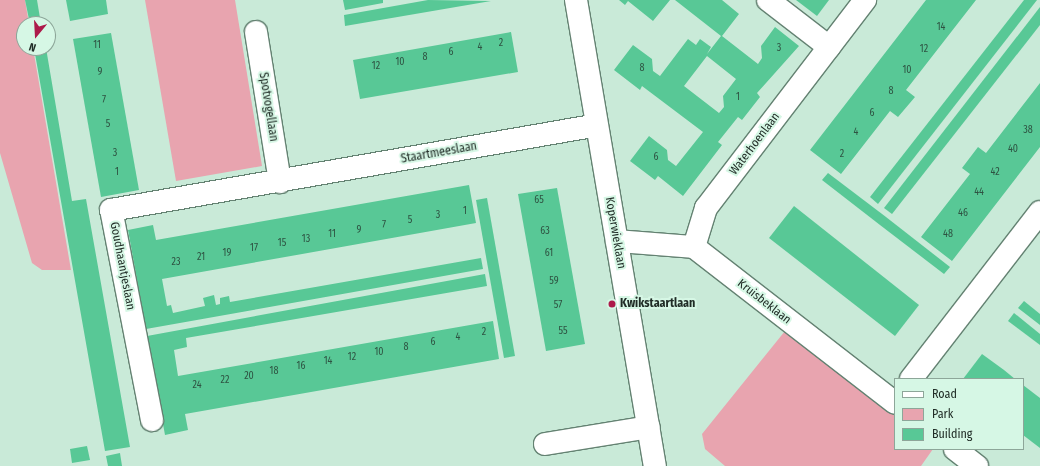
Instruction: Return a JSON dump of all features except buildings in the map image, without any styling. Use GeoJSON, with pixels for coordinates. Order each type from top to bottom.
{"type":"FeatureCollection","features":[{"type":"Feature","properties":{"kind":"street","name":"Koperwieklaan"},"geometry":{"type":"LineString","coordinates":[[576,0],[655,466]]}},
{"type":"Feature","properties":{"kind":"street"},"geometry":{"type":"LineString","coordinates":[[768,0],[829,47]]}},
{"type":"Feature","properties":{"kind":"street","name":"Waterhoenlaan"},"geometry":{"type":"LineString","coordinates":[[694,248],[706,208],[865,0]]}},
{"type":"Feature","properties":{"kind":"street","name":"Spotvogellaan"},"geometry":{"type":"LineString","coordinates":[[256,32],[280,182]]}},
{"type":"Feature","properties":{"kind":"street","name":"Staartmeeslaan"},"geometry":{"type":"LineString","coordinates":[[280,182],[597,125]]}},
{"type":"Feature","properties":{"kind":"street","name":"Goudhaantjeslaan"},"geometry":{"type":"LineString","coordinates":[[152,420],[111,210],[280,182]]}},
{"type":"Feature","properties":{"kind":"street"},"geometry":{"type":"LineString","coordinates":[[912,378],[1040,212]]}},
{"type":"Feature","properties":{"kind":"street"},"geometry":{"type":"LineString","coordinates":[[617,241],[694,248]]}},
{"type":"Feature","properties":{"kind":"street","name":"Kruisbeklaan"},"geometry":{"type":"LineString","coordinates":[[694,248],[894,401]]}},
{"type":"Feature","properties":{"kind":"street"},"geometry":{"type":"LineString","coordinates":[[545,444],[648,427]]}},
{"type":"Feature","properties":{"kind":"street"},"geometry":{"type":"LineString","coordinates":[[956,450],[977,466]]}},
{"type":"Feature","properties":{"kind":"green space"},"geometry":{"type":"Polygon","coordinates":[[[0,0],[25,0],[28,16],[16,16],[16,56],[34,56],[71,270],[42,270],[32,263],[0,153],[0,0]]]}},
{"type":"Feature","properties":{"kind":"green space"},"geometry":{"type":"Polygon","coordinates":[[[145,0],[235,0],[262,166],[176,181],[145,0]]]}},
{"type":"Feature","properties":{"kind":"green space"},"geometry":{"type":"Polygon","coordinates":[[[785,331],[894,412],[894,450],[932,450],[921,466],[725,466],[705,449],[702,434],[785,331]]]}},
{"type":"Feature","properties":{"kind":"place","name":"Kwikstaartlaan"},"geometry":{"type":"Point","coordinates":[612,304]}}]}
